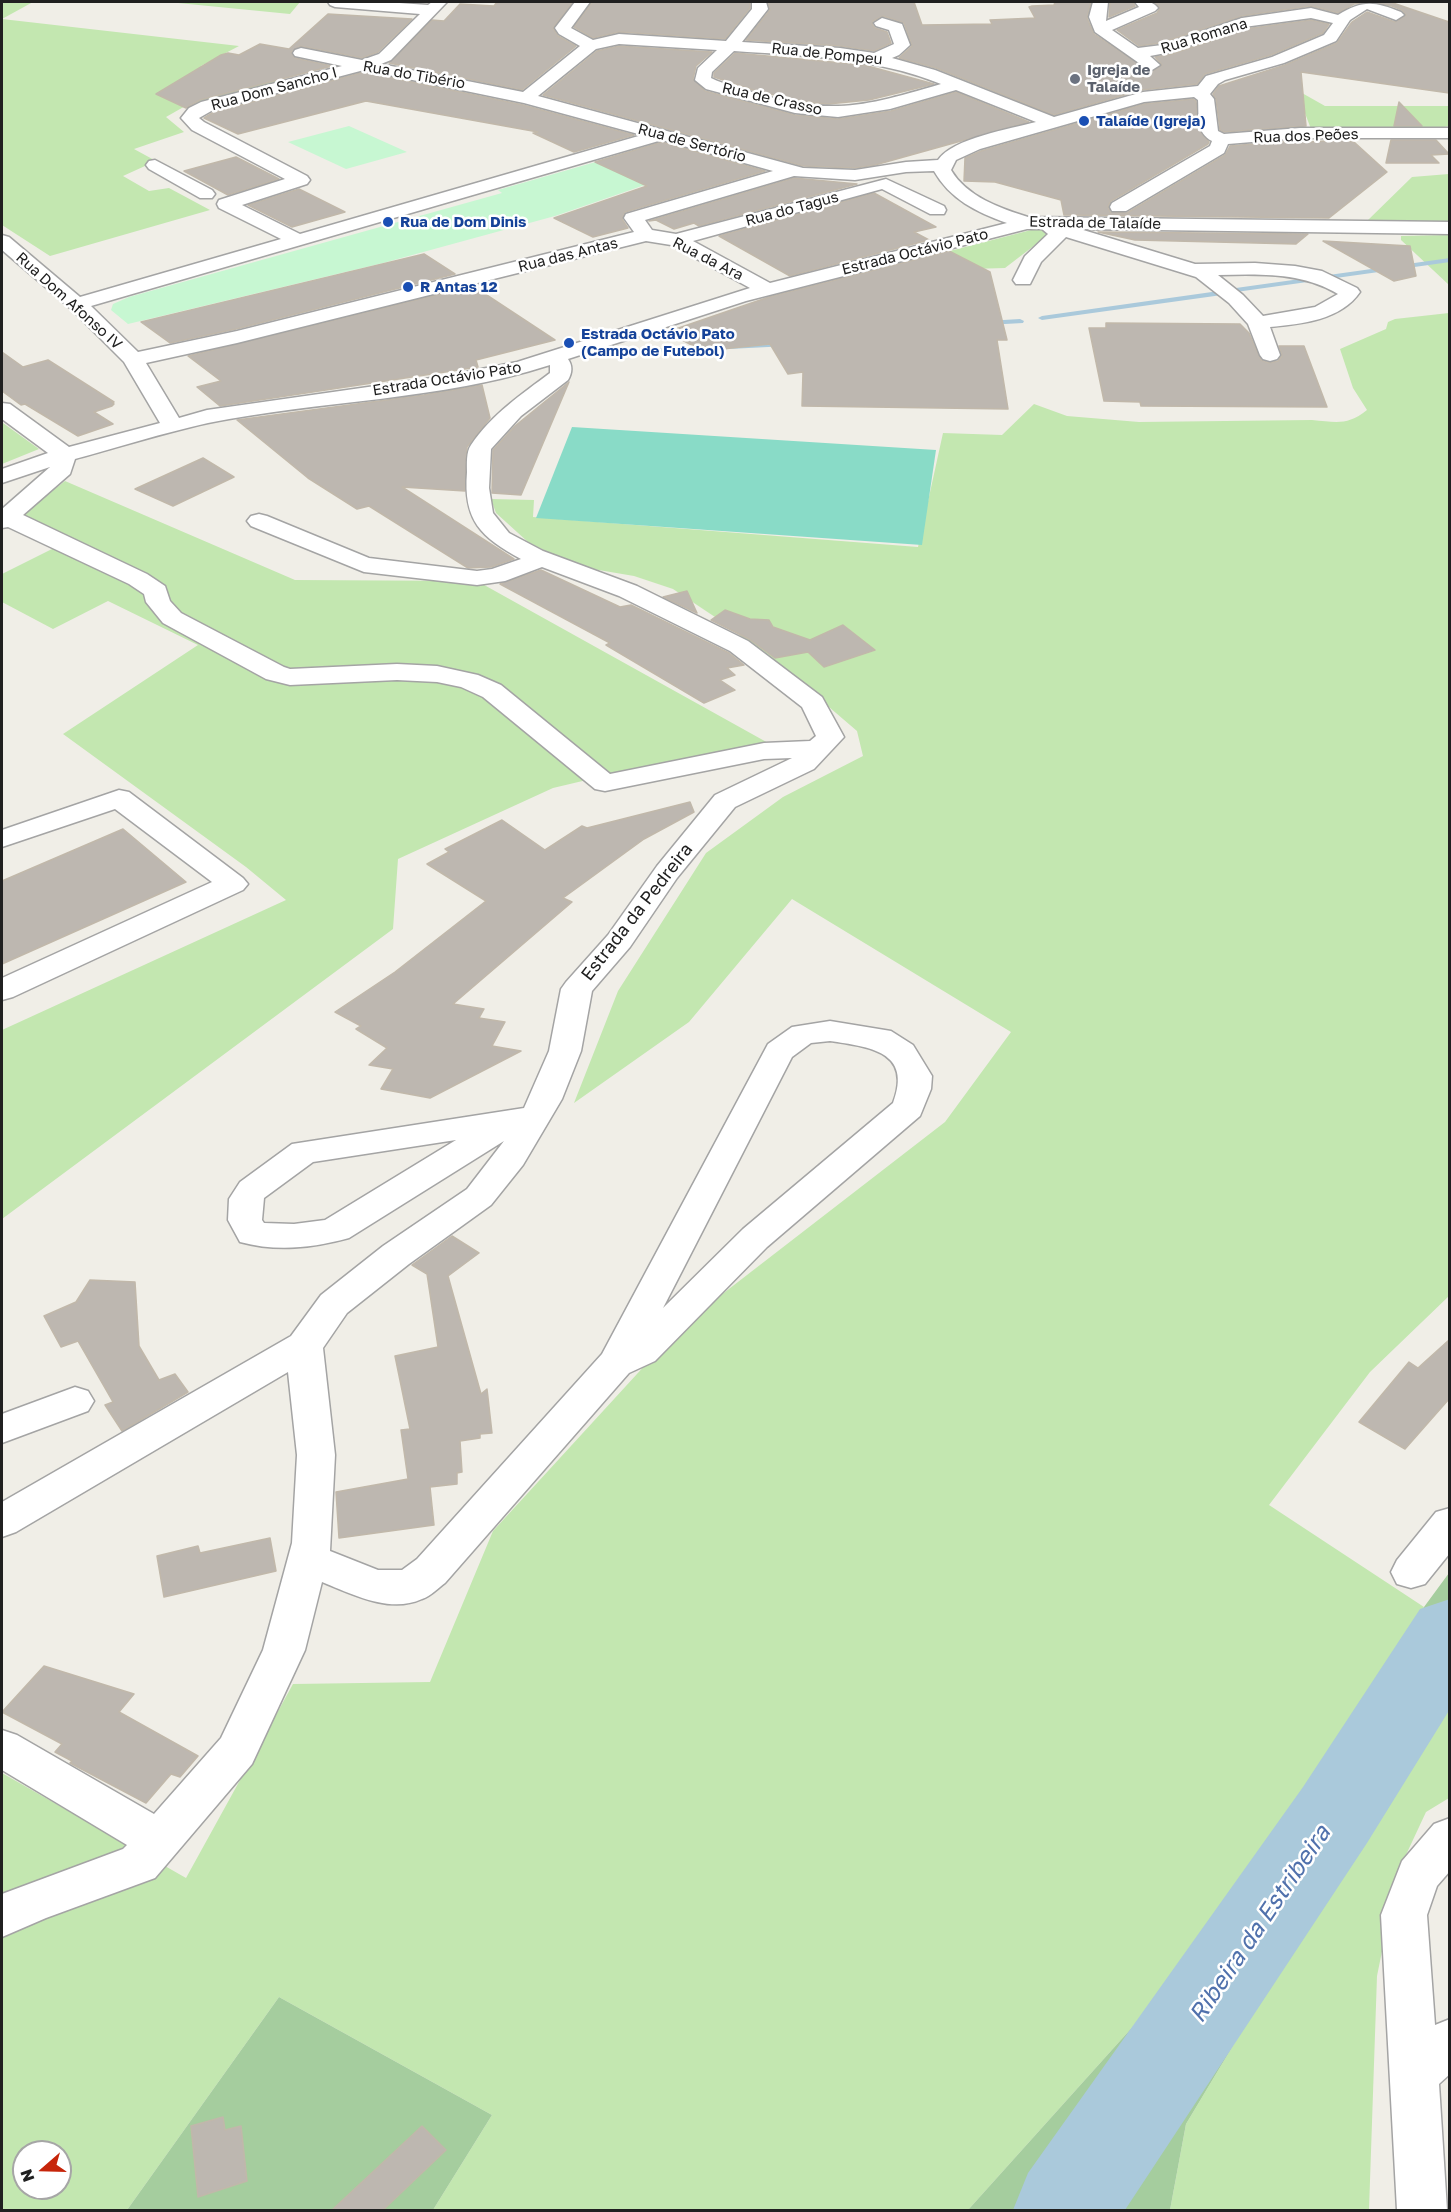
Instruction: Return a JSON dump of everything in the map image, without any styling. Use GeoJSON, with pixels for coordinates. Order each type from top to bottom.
{"type":"FeatureCollection","features":[{"type":"Feature","properties":{"kind":"street"},"geometry":{"type":"LineString","coordinates":[[335,2],[437,6]]}},
{"type":"Feature","properties":{"kind":"street"},"geometry":{"type":"LineString","coordinates":[[526,98],[591,45],[565,32],[563,28],[582,2]]}},
{"type":"Feature","properties":{"kind":"street"},"geometry":{"type":"LineString","coordinates":[[730,46],[760,9],[759,2]]}},
{"type":"Feature","properties":{"kind":"street"},"geometry":{"type":"LineString","coordinates":[[1101,29],[1150,8],[1141,2],[1099,5],[1096,17],[1101,29],[1153,66],[1171,90],[1197,90],[1206,99],[1208,127],[1211,134],[1221,139],[1218,149],[1119,207]]}},
{"type":"Feature","properties":{"kind":"street"},"geometry":{"type":"LineString","coordinates":[[943,165],[951,155],[960,150],[1143,97],[1197,90],[1219,77],[1278,60],[1330,38],[1345,17],[1365,2],[1396,15]]}},
{"type":"Feature","properties":{"kind":"street"},"geometry":{"type":"LineString","coordinates":[[362,66],[385,57],[437,6]]}},
{"type":"Feature","properties":{"kind":"street"},"geometry":{"type":"LineString","coordinates":[[1244,9],[1263,20]]}},
{"type":"Feature","properties":{"kind":"street","name":"Rua Romana"},"geometry":{"type":"LineString","coordinates":[[1134,53],[1165,49],[1209,32],[1242,23],[1311,12],[1343,21]]}},
{"type":"Feature","properties":{"kind":"street"},"geometry":{"type":"LineString","coordinates":[[876,58],[893,52],[902,45],[896,27],[882,22]]}},
{"type":"Feature","properties":{"kind":"street","name":"Rua de Pompeu"},"geometry":{"type":"LineString","coordinates":[[591,45],[619,39],[840,53],[876,58],[911,67],[1052,122]]}},
{"type":"Feature","properties":{"kind":"street","name":"Rua de Crasso"},"geometry":{"type":"LineString","coordinates":[[730,46],[704,71],[703,80],[712,85],[808,111],[835,113],[871,108],[957,84]]}},
{"type":"Feature","properties":{"kind":"street","name":"Rua do Tibério"},"geometry":{"type":"LineString","coordinates":[[301,53],[526,98]]}},
{"type":"Feature","properties":{"kind":"street","name":"Rua Dom Sancho I"},"geometry":{"type":"LineString","coordinates":[[285,172],[198,126],[190,118],[207,106],[362,66]]}},
{"type":"Feature","properties":{"kind":"street"},"geometry":{"type":"LineString","coordinates":[[1143,97],[1164,82],[1186,78],[1199,80],[1197,90]]}},
{"type":"Feature","properties":{"kind":"street","name":"Rua de Sertório"},"geometry":{"type":"LineString","coordinates":[[526,98],[792,171],[838,175],[865,174],[912,166],[943,165]]}},
{"type":"Feature","properties":{"kind":"street","name":"Rua dos Peões"},"geometry":{"type":"LineString","coordinates":[[1221,139],[1300,133],[1449,134]]}},
{"type":"Feature","properties":{"kind":"street"},"geometry":{"type":"LineString","coordinates":[[77,304],[661,135]]}},
{"type":"Feature","properties":{"kind":"street"},"geometry":{"type":"LineString","coordinates":[[155,165],[206,194],[298,240]]}},
{"type":"Feature","properties":{"kind":"street","name":"Estrada de Talaíde"},"geometry":{"type":"LineString","coordinates":[[943,165],[944,176],[962,193],[996,213],[1042,225],[1449,228]]}},
{"type":"Feature","properties":{"kind":"street","name":"Rua das Antas"},"geometry":{"type":"LineString","coordinates":[[134,359],[237,337],[646,235],[633,219],[792,171]]}},
{"type":"Feature","properties":{"kind":"street"},"geometry":{"type":"LineString","coordinates":[[206,194],[285,172],[301,180],[226,204]]}},
{"type":"Feature","properties":{"kind":"street"},"geometry":{"type":"LineString","coordinates":[[865,174],[937,210]]}},
{"type":"Feature","properties":{"kind":"street","name":"Rua do Tagus"},"geometry":{"type":"LineString","coordinates":[[676,240],[886,184]]}},
{"type":"Feature","properties":{"kind":"street"},"geometry":{"type":"LineString","coordinates":[[1042,225],[1203,273],[1236,299],[1258,322],[1270,355]]}},
{"type":"Feature","properties":{"kind":"street"},"geometry":{"type":"LineString","coordinates":[[1023,280],[1032,260],[1058,235],[1042,225]]}},
{"type":"Feature","properties":{"kind":"street","name":"Estrada Octávio Pato"},"geometry":{"type":"LineString","coordinates":[[2,476],[65,455],[172,425],[235,411],[493,374],[557,358],[681,315],[768,290],[1042,225]]}},
{"type":"Feature","properties":{"kind":"street","name":"Rua da Ara"},"geometry":{"type":"LineString","coordinates":[[646,235],[676,240],[768,290]]}},
{"type":"Feature","properties":{"kind":"street","name":"Rua Dom Afonso IV"},"geometry":{"type":"LineString","coordinates":[[2,242],[77,304],[134,359],[172,425]]}},
{"type":"Feature","properties":{"kind":"street"},"geometry":{"type":"LineString","coordinates":[[1195,270],[1304,273],[1341,285],[1350,292],[1347,298],[1338,304],[1293,319],[1258,322]]}},
{"type":"Feature","properties":{"kind":"street"},"geometry":{"type":"LineString","coordinates":[[2,409],[65,455],[62,469],[4,519],[138,579],[156,591],[158,602],[172,618],[275,673],[290,677],[397,672],[437,674],[469,681],[492,691],[604,783],[764,751],[818,748],[830,737],[813,703],[739,646],[628,591],[543,559],[501,538],[481,514],[477,488],[480,448],[513,411],[560,375],[561,364],[557,358]]}},
{"type":"Feature","properties":{"kind":"street"},"geometry":{"type":"LineString","coordinates":[[259,521],[364,565],[477,578],[496,576],[543,559]]}},
{"type":"Feature","properties":{"kind":"street","name":"Estrada da Pedreira"},"geometry":{"type":"LineString","coordinates":[[304,1346],[334,1304],[396,1255],[479,1197],[511,1157],[524,1119],[546,1099],[565,1051],[576,989],[618,941],[668,872],[725,801],[804,763],[818,748]]}},
{"type":"Feature","properties":{"kind":"street"},"geometry":{"type":"LineString","coordinates":[[2,839],[118,798],[233,884],[2,990]]}},
{"type":"Feature","properties":{"kind":"street"},"geometry":{"type":"LineString","coordinates":[[308,1560],[376,1586],[410,1587],[430,1571],[616,1363],[779,1051],[803,1035],[830,1031],[880,1038],[902,1052],[916,1076],[915,1089],[908,1108],[756,1238],[642,1351],[616,1363]]}},
{"type":"Feature","properties":{"kind":"street"},"geometry":{"type":"LineString","coordinates":[[524,1119],[337,1229],[313,1236],[272,1236],[252,1233],[245,1220],[246,1199],[252,1190],[304,1152],[524,1119]]}},
{"type":"Feature","properties":{"kind":"street"},"geometry":{"type":"LineString","coordinates":[[2,1521],[304,1346],[316,1455],[312,1543],[284,1650],[237,1751],[139,1864],[32,1902],[2,1916]]}},
{"type":"Feature","properties":{"kind":"street"},"geometry":{"type":"LineString","coordinates":[[2,1429],[75,1401]]}},
{"type":"Feature","properties":{"kind":"street"},"geometry":{"type":"LineString","coordinates":[[1411,1572],[1449,1523]]}},
{"type":"Feature","properties":{"kind":"street"},"geometry":{"type":"LineString","coordinates":[[2,1748],[159,1840]]}},
{"type":"Feature","properties":{"kind":"street"},"geometry":{"type":"LineString","coordinates":[[1422,2211],[1404,1916],[1418,1875],[1449,1838]]}},
{"type":"Feature","properties":{"kind":"street"},"geometry":{"type":"LineString","coordinates":[[1414,2074],[1449,2042]]}},
{"type":"Feature","properties":{"kind":"green space"},"geometry":{"type":"Polygon","coordinates":[[[2,2],[33,2],[2,19],[2,2]]]}},
{"type":"Feature","properties":{"kind":"green space"},"geometry":{"type":"Polygon","coordinates":[[[168,2],[300,2],[290,14],[168,2]]]}},
{"type":"Feature","properties":{"kind":"green space"},"geometry":{"type":"Polygon","coordinates":[[[2,19],[239,46],[201,66],[281,82],[187,105],[166,117],[184,132],[134,149],[156,161],[123,176],[149,191],[169,188],[210,210],[50,256],[2,225],[2,19]]]}},
{"type":"Feature","properties":{"kind":"green space"},"geometry":{"type":"Polygon","coordinates":[[[1279,80],[1325,106],[1449,106],[1449,126],[1435,129],[1311,129],[1300,100],[1279,80]]]}},
{"type":"Feature","properties":{"kind":"green space"},"geometry":{"type":"Polygon","coordinates":[[[349,126],[407,152],[346,169],[288,142],[349,126]]]}},
{"type":"Feature","properties":{"kind":"green space"},"geometry":{"type":"Polygon","coordinates":[[[675,146],[723,158],[555,216],[383,263],[128,324],[111,310],[113,304],[129,297],[502,193],[498,190],[648,147],[675,146]]]}},
{"type":"Feature","properties":{"kind":"green space"},"geometry":{"type":"Polygon","coordinates":[[[1449,174],[1449,222],[1367,221],[1412,177],[1449,174]]]}},
{"type":"Feature","properties":{"kind":"green space"},"geometry":{"type":"Polygon","coordinates":[[[1035,229],[1045,230],[1048,235],[1005,268],[901,271],[884,268],[1035,229]]]}},
{"type":"Feature","properties":{"kind":"green space"},"geometry":{"type":"Polygon","coordinates":[[[1449,235],[1449,285],[1401,240],[1401,236],[1449,235]]]}},
{"type":"Feature","properties":{"kind":"green space"},"geometry":{"type":"Polygon","coordinates":[[[1449,313],[1449,1296],[1370,1372],[1269,1505],[1424,1607],[1190,1963],[968,2210],[433,2210],[492,2115],[279,1997],[127,2210],[2,2210],[2,1773],[186,1878],[293,1684],[430,1682],[493,1531],[681,1326],[945,1122],[1011,1032],[792,899],[689,1022],[574,1103],[618,991],[706,853],[783,797],[863,756],[857,731],[787,671],[721,621],[673,589],[634,576],[575,566],[528,542],[496,513],[491,499],[534,500],[533,517],[918,547],[943,433],[1002,435],[1034,404],[1067,416],[1139,422],[1347,421],[1367,410],[1353,388],[1340,349],[1386,329],[1388,322],[1395,319],[1449,313]]]}},
{"type":"Feature","properties":{"kind":"green space"},"geometry":{"type":"Polygon","coordinates":[[[3,423],[39,449],[2,464],[3,423]]]}},
{"type":"Feature","properties":{"kind":"green space"},"geometry":{"type":"Polygon","coordinates":[[[572,427],[936,450],[922,545],[536,518],[572,427]]]}},
{"type":"Feature","properties":{"kind":"green space"},"geometry":{"type":"Polygon","coordinates":[[[65,481],[295,580],[477,581],[770,744],[629,770],[553,788],[398,859],[393,929],[2,1219],[2,1030],[286,900],[246,867],[63,734],[198,645],[108,601],[53,629],[2,602],[2,574],[54,548],[18,517],[65,481]]]}},
{"type":"Feature","properties":{"kind":"green space"},"geometry":{"type":"Polygon","coordinates":[[[1449,1573],[1449,1686],[1416,1740],[1388,1799],[1294,1944],[1186,2124],[1170,2210],[968,2210],[1190,1963],[1424,1607],[1449,1573]]]}},
{"type":"Feature","properties":{"kind":"green space"},"geometry":{"type":"Polygon","coordinates":[[[1449,1686],[1449,1798],[1426,1812],[1398,1872],[1377,1976],[1369,2210],[1170,2210],[1186,2124],[1294,1944],[1388,1799],[1416,1740],[1449,1686]]]}},
{"type":"Feature","properties":{"kind":"green space"},"geometry":{"type":"Polygon","coordinates":[[[279,1997],[492,2115],[433,2210],[127,2210],[279,1997]]]}},
{"type":"Feature","properties":{"kind":"building"},"geometry":{"type":"Polygon","coordinates":[[[497,2],[573,2],[553,28],[558,36],[576,46],[522,90],[389,63],[432,20],[444,21],[460,4],[494,6],[497,2]]]}},
{"type":"Feature","properties":{"kind":"building"},"geometry":{"type":"Polygon","coordinates":[[[592,2],[750,2],[750,8],[725,39],[619,32],[593,38],[574,27],[592,2]]]}},
{"type":"Feature","properties":{"kind":"building"},"geometry":{"type":"Polygon","coordinates":[[[768,2],[914,2],[922,25],[992,24],[990,20],[1035,18],[1029,7],[1032,6],[1054,5],[1055,2],[1091,2],[1087,18],[1094,34],[1151,72],[1162,65],[1155,57],[1172,54],[1245,29],[1311,20],[1329,24],[1323,33],[1271,55],[1205,74],[1197,84],[1142,90],[1054,115],[936,68],[899,58],[912,46],[904,23],[883,16],[873,21],[872,24],[875,28],[887,32],[891,43],[874,51],[840,46],[746,40],[770,10],[768,2]]]}},
{"type":"Feature","properties":{"kind":"building"},"geometry":{"type":"Polygon","coordinates":[[[1110,2],[1133,2],[1135,6],[1109,17],[1110,2]]]}},
{"type":"Feature","properties":{"kind":"building"},"geometry":{"type":"Polygon","coordinates":[[[1154,2],[1369,2],[1354,4],[1338,13],[1311,6],[1242,16],[1161,43],[1139,46],[1117,30],[1157,13],[1160,8],[1154,2]]]}},
{"type":"Feature","properties":{"kind":"building"},"geometry":{"type":"Polygon","coordinates":[[[1369,2],[1390,2],[1449,22],[1449,93],[1301,72],[1306,126],[1224,132],[1220,130],[1216,99],[1213,94],[1219,86],[1285,65],[1337,43],[1352,22],[1367,12],[1395,22],[1406,15],[1402,10],[1392,6],[1369,2]]]}},
{"type":"Feature","properties":{"kind":"building"},"geometry":{"type":"Polygon","coordinates":[[[328,14],[412,19],[378,52],[362,58],[300,46],[291,52],[295,58],[332,66],[200,100],[186,108],[156,94],[221,55],[228,53],[239,55],[260,44],[289,49],[328,14]]]}},
{"type":"Feature","properties":{"kind":"building"},"geometry":{"type":"Polygon","coordinates":[[[619,46],[712,52],[696,66],[693,79],[705,91],[795,115],[838,119],[891,111],[956,92],[1029,122],[875,165],[855,168],[803,166],[543,95],[597,51],[619,46]]]}},
{"type":"Feature","properties":{"kind":"building"},"geometry":{"type":"Polygon","coordinates":[[[735,53],[864,65],[934,84],[869,100],[828,104],[806,102],[756,91],[714,77],[714,73],[735,53]]]}},
{"type":"Feature","properties":{"kind":"building"},"geometry":{"type":"Polygon","coordinates":[[[364,72],[523,105],[634,135],[574,152],[533,133],[538,132],[366,101],[238,134],[204,118],[214,112],[364,72]]]}},
{"type":"Feature","properties":{"kind":"building"},"geometry":{"type":"Polygon","coordinates":[[[1193,99],[1196,101],[1199,129],[1209,142],[1208,144],[1111,201],[1108,206],[1110,212],[1127,213],[1225,155],[1230,146],[1300,140],[1308,140],[1308,142],[1344,140],[1354,142],[1387,172],[1329,218],[1064,215],[1061,200],[995,182],[964,181],[965,158],[981,151],[1144,104],[1193,99]]]}},
{"type":"Feature","properties":{"kind":"building"},"geometry":{"type":"Polygon","coordinates":[[[1399,102],[1422,126],[1394,126],[1399,102]]]}},
{"type":"Feature","properties":{"kind":"building"},"geometry":{"type":"Polygon","coordinates":[[[1391,140],[1436,140],[1449,154],[1431,155],[1439,163],[1386,163],[1391,140]]]}},
{"type":"Feature","properties":{"kind":"building"},"geometry":{"type":"Polygon","coordinates":[[[662,142],[765,171],[625,212],[622,219],[628,228],[593,237],[554,218],[647,186],[595,162],[662,142]]]}},
{"type":"Feature","properties":{"kind":"building"},"geometry":{"type":"Polygon","coordinates":[[[236,157],[279,179],[228,195],[184,171],[236,157]]]}},
{"type":"Feature","properties":{"kind":"building"},"geometry":{"type":"Polygon","coordinates":[[[794,178],[857,184],[699,226],[694,223],[674,229],[656,220],[649,221],[794,178]]]}},
{"type":"Feature","properties":{"kind":"building"},"geometry":{"type":"Polygon","coordinates":[[[299,189],[345,212],[292,227],[248,205],[299,189]]]}},
{"type":"Feature","properties":{"kind":"building"},"geometry":{"type":"Polygon","coordinates":[[[874,193],[936,227],[914,232],[929,240],[790,276],[719,236],[874,193]]]}},
{"type":"Feature","properties":{"kind":"building"},"geometry":{"type":"Polygon","coordinates":[[[1098,232],[1308,234],[1296,244],[1135,240],[1098,232]]]}},
{"type":"Feature","properties":{"kind":"building"},"geometry":{"type":"Polygon","coordinates":[[[1323,241],[1410,246],[1416,276],[1394,281],[1323,241]]]}},
{"type":"Feature","properties":{"kind":"building"},"geometry":{"type":"Polygon","coordinates":[[[949,251],[990,272],[1007,340],[997,340],[1008,409],[802,406],[803,372],[788,374],[770,344],[703,351],[667,332],[769,297],[949,251]]]}},
{"type":"Feature","properties":{"kind":"building"},"geometry":{"type":"Polygon","coordinates":[[[424,254],[455,274],[236,329],[170,343],[141,322],[424,254]]]}},
{"type":"Feature","properties":{"kind":"building"},"geometry":{"type":"Polygon","coordinates":[[[473,286],[555,340],[476,360],[478,367],[220,406],[197,387],[221,381],[188,356],[473,286]]]}},
{"type":"Feature","properties":{"kind":"building"},"geometry":{"type":"Polygon","coordinates":[[[1106,323],[1240,324],[1249,333],[1261,360],[1269,363],[1278,361],[1282,356],[1279,346],[1304,346],[1327,407],[1141,406],[1140,402],[1104,401],[1089,328],[1106,328],[1106,323]]]}},
{"type":"Feature","properties":{"kind":"building"},"geometry":{"type":"Polygon","coordinates":[[[2,352],[23,367],[48,360],[114,402],[112,406],[94,412],[113,424],[78,436],[25,404],[21,405],[2,391],[2,352]]]}},
{"type":"Feature","properties":{"kind":"building"},"geometry":{"type":"Polygon","coordinates":[[[569,382],[521,495],[492,493],[493,450],[515,426],[569,382]]]}},
{"type":"Feature","properties":{"kind":"building"},"geometry":{"type":"Polygon","coordinates":[[[482,385],[490,418],[467,447],[465,491],[402,487],[514,559],[491,567],[468,568],[369,506],[357,509],[308,478],[237,420],[424,395],[482,385]]]}},
{"type":"Feature","properties":{"kind":"building"},"geometry":{"type":"Polygon","coordinates":[[[203,458],[234,477],[173,506],[135,489],[203,458]]]}},
{"type":"Feature","properties":{"kind":"building"},"geometry":{"type":"Polygon","coordinates":[[[541,570],[620,607],[631,605],[729,653],[744,665],[727,668],[735,675],[720,680],[735,690],[704,703],[606,645],[610,643],[500,584],[541,570]]]}},
{"type":"Feature","properties":{"kind":"building"},"geometry":{"type":"Polygon","coordinates":[[[687,591],[697,613],[663,597],[687,591]]]}},
{"type":"Feature","properties":{"kind":"building"},"geometry":{"type":"Polygon","coordinates":[[[725,610],[750,619],[769,620],[773,627],[810,640],[843,625],[875,650],[824,667],[808,652],[775,658],[749,639],[711,620],[725,610]]]}},
{"type":"Feature","properties":{"kind":"building"},"geometry":{"type":"Polygon","coordinates":[[[690,802],[694,812],[644,839],[563,898],[572,902],[453,1004],[484,1009],[479,1018],[505,1022],[492,1046],[521,1051],[430,1098],[381,1089],[393,1069],[369,1065],[387,1048],[356,1029],[361,1026],[335,1012],[395,972],[486,901],[427,864],[449,852],[445,849],[502,820],[545,850],[582,826],[587,828],[690,802]]]}},
{"type":"Feature","properties":{"kind":"building"},"geometry":{"type":"Polygon","coordinates":[[[123,829],[186,882],[2,964],[2,881],[123,829]]]}},
{"type":"Feature","properties":{"kind":"building"},"geometry":{"type":"Polygon","coordinates":[[[452,1236],[479,1253],[448,1276],[481,1394],[487,1389],[492,1433],[480,1434],[480,1438],[460,1441],[462,1472],[457,1473],[457,1484],[430,1487],[434,1525],[339,1538],[336,1492],[408,1479],[401,1430],[410,1429],[395,1356],[438,1347],[427,1274],[412,1265],[452,1236]]]}},
{"type":"Feature","properties":{"kind":"building"},"geometry":{"type":"Polygon","coordinates":[[[90,1280],[135,1282],[139,1346],[159,1380],[175,1374],[188,1392],[122,1431],[105,1405],[113,1402],[78,1341],[61,1347],[44,1316],[76,1302],[90,1280]]]}},
{"type":"Feature","properties":{"kind":"building"},"geometry":{"type":"Polygon","coordinates":[[[1449,1340],[1449,1399],[1405,1449],[1359,1422],[1409,1362],[1418,1368],[1449,1340]]]}},
{"type":"Feature","properties":{"kind":"building"},"geometry":{"type":"Polygon","coordinates":[[[270,1538],[276,1571],[164,1597],[157,1556],[198,1546],[200,1553],[270,1538]]]}},
{"type":"Feature","properties":{"kind":"building"},"geometry":{"type":"Polygon","coordinates":[[[44,1666],[134,1694],[119,1712],[198,1756],[180,1777],[171,1774],[146,1803],[70,1763],[72,1761],[55,1752],[62,1744],[2,1712],[44,1666]]]}},
{"type":"Feature","properties":{"kind":"building"},"geometry":{"type":"Polygon","coordinates":[[[223,2117],[225,2130],[241,2126],[247,2181],[198,2197],[191,2126],[223,2117]]]}},
{"type":"Feature","properties":{"kind":"building"},"geometry":{"type":"Polygon","coordinates":[[[422,2126],[446,2150],[382,2211],[331,2211],[422,2126]]]}},
{"type":"Feature","properties":{"kind":"waterway"},"geometry":{"type":"LineString","coordinates":[[1236,290],[1450,260]]}},
{"type":"Feature","properties":{"kind":"waterway"},"geometry":{"type":"LineString","coordinates":[[1042,318],[1219,293]]}},
{"type":"Feature","properties":{"kind":"waterway"},"geometry":{"type":"LineString","coordinates":[[987,323],[1020,321]]}},
{"type":"Feature","properties":{"kind":"waterway"},"geometry":{"type":"LineString","coordinates":[[630,352],[785,344]]}},
{"type":"Feature","properties":{"kind":"waterway","name":"Ribeira da Estribeira"},"geometry":{"type":"LineString","coordinates":[[1065,2210],[1335,1815],[1450,1634]]}},
{"type":"Feature","properties":{"kind":"place","name":"Igreja de Talaíde"},"geometry":{"type":"Point","coordinates":[1075,79]}},
{"type":"Feature","properties":{"kind":"place","name":"Talaíde (Igreja)"},"geometry":{"type":"Point","coordinates":[1084,121]}},
{"type":"Feature","properties":{"kind":"place","name":"Rua de Dom Dinis"},"geometry":{"type":"Point","coordinates":[388,222]}},
{"type":"Feature","properties":{"kind":"place","name":"R Antas 12"},"geometry":{"type":"Point","coordinates":[408,287]}},
{"type":"Feature","properties":{"kind":"place","name":"Estrada Octávio Pato (Campo de Futebol)"},"geometry":{"type":"Point","coordinates":[569,343]}}]}
